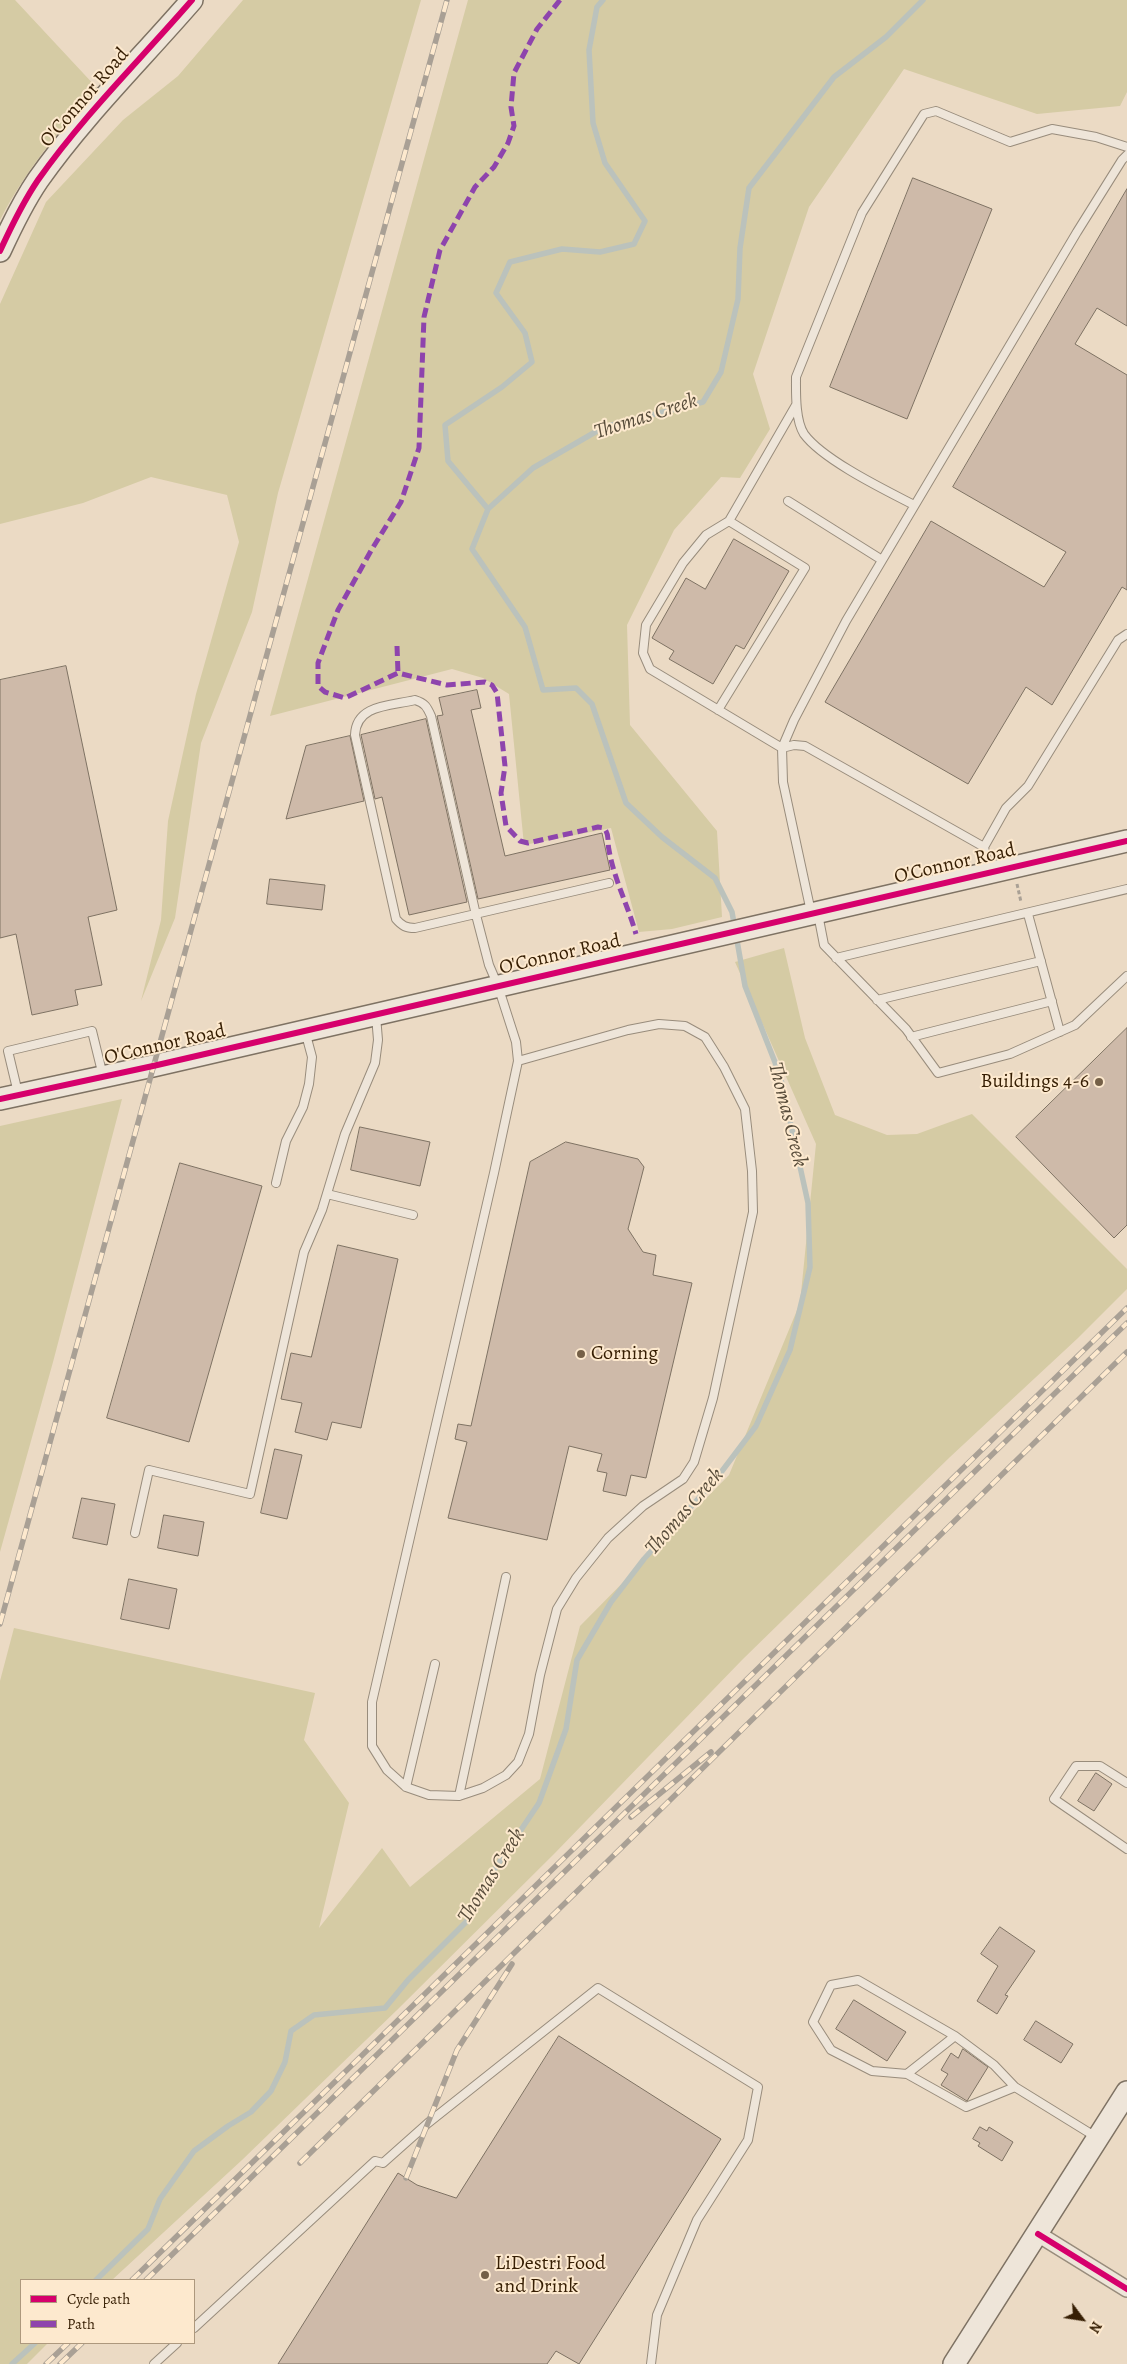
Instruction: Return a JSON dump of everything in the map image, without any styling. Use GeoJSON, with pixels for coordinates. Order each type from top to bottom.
{"type":"FeatureCollection","features":[{"type":"Feature","properties":{"kind":"street","name":"O'Connor Road"},"geometry":{"type":"LineString","coordinates":[[0,251],[14,222],[38,182],[62,148],[192,0]]}},
{"type":"Feature","properties":{"kind":"street","name":"O'Connor Road"},"geometry":{"type":"LineString","coordinates":[[9,1097],[1127,841]]}},
{"type":"Feature","properties":{"kind":"street"},"geometry":{"type":"LineString","coordinates":[[954,2364],[1127,2092]]}},
{"type":"Feature","properties":{"kind":"street"},"geometry":{"type":"LineString","coordinates":[[1038,2234],[1127,2289]]}},
{"type":"Feature","properties":{"kind":"lane"},"geometry":{"type":"LineString","coordinates":[[914,506],[827,454],[803,433],[796,405],[796,376],[862,213],[924,114],[936,111],[1010,142],[1052,129],[1096,137],[1127,147]]}},
{"type":"Feature","properties":{"kind":"lane"},"geometry":{"type":"LineString","coordinates":[[1127,155],[1076,232],[882,560],[824,660],[782,748],[783,782],[814,913],[824,945],[911,1037],[938,1073],[1010,1054],[1075,1025],[1127,976]]}},
{"type":"Feature","properties":{"kind":"lane"},"geometry":{"type":"LineString","coordinates":[[796,405],[729,521],[706,535],[683,563],[646,625],[643,653],[650,669],[782,748],[794,745],[806,746],[984,847]]}},
{"type":"Feature","properties":{"kind":"lane"},"geometry":{"type":"LineString","coordinates":[[788,501],[882,560]]}},
{"type":"Feature","properties":{"kind":"lane"},"geometry":{"type":"LineString","coordinates":[[718,710],[805,568],[729,521]]}},
{"type":"Feature","properties":{"kind":"lane"},"geometry":{"type":"LineString","coordinates":[[989,873],[984,847],[1006,808],[1028,786],[1118,640],[1127,634]]}},
{"type":"Feature","properties":{"kind":"lane"},"geometry":{"type":"LineString","coordinates":[[518,1061],[628,1030],[659,1024],[685,1026],[705,1037],[724,1067],[745,1109],[752,1171],[753,1212],[713,1398],[694,1462],[683,1480],[643,1506],[608,1538],[576,1578],[557,1609],[540,1675],[530,1734],[518,1762],[506,1775],[483,1788],[459,1796],[428,1795],[406,1787],[387,1770],[372,1746],[372,1702],[492,1182],[518,1061],[516,1042],[498,986],[489,965],[476,915],[428,708],[423,702],[416,700],[367,711],[359,717],[355,725],[355,735],[396,918],[407,928],[476,915],[609,883]]}},
{"type":"Feature","properties":{"kind":"lane"},"geometry":{"type":"LineString","coordinates":[[836,958],[1127,889]]}},
{"type":"Feature","properties":{"kind":"lane"},"geometry":{"type":"LineString","coordinates":[[1028,914],[1060,1032]]}},
{"type":"Feature","properties":{"kind":"lane"},"geometry":{"type":"LineString","coordinates":[[877,1000],[1041,961]]}},
{"type":"Feature","properties":{"kind":"lane"},"geometry":{"type":"LineString","coordinates":[[911,1037],[1052,1001]]}},
{"type":"Feature","properties":{"kind":"lane"},"geometry":{"type":"LineString","coordinates":[[136,1533],[150,1470],[250,1494],[304,1252],[327,1194],[345,1134],[375,1063],[378,1040],[376,1014]]}},
{"type":"Feature","properties":{"kind":"lane"},"geometry":{"type":"LineString","coordinates":[[276,1183],[286,1141],[303,1107],[309,1084],[312,1057],[305,1030]]}},
{"type":"Feature","properties":{"kind":"lane"},"geometry":{"type":"LineString","coordinates":[[9,1097],[8,1051],[92,1031],[103,1076]]}},
{"type":"Feature","properties":{"kind":"lane"},"geometry":{"type":"LineString","coordinates":[[327,1194],[413,1215]]}},
{"type":"Feature","properties":{"kind":"lane"},"geometry":{"type":"LineString","coordinates":[[459,1796],[506,1577]]}},
{"type":"Feature","properties":{"kind":"lane"},"geometry":{"type":"LineString","coordinates":[[406,1787],[435,1664]]}},
{"type":"Feature","properties":{"kind":"lane"},"geometry":{"type":"LineString","coordinates":[[1127,1782],[1100,1766],[1076,1766],[1054,1799],[1127,1848]]}},
{"type":"Feature","properties":{"kind":"lane"},"geometry":{"type":"LineString","coordinates":[[1015,2087],[966,2107],[907,2074],[872,2071],[831,2050],[813,2022],[831,1985],[858,1980],[955,2036],[994,2065],[1015,2087],[1098,2138]]}},
{"type":"Feature","properties":{"kind":"lane"},"geometry":{"type":"LineString","coordinates":[[195,2327],[375,2161],[383,2163],[428,2122],[598,1988],[758,2087],[748,2140],[697,2220],[657,2314],[652,2364]]}},
{"type":"Feature","properties":{"kind":"lane"},"geometry":{"type":"LineString","coordinates":[[907,2074],[955,2036]]}},
{"type":"Feature","properties":{"kind":"lane"},"geometry":{"type":"LineString","coordinates":[[154,2364],[176,2344]]}},
{"type":"Feature","properties":{"kind":"shaded area"},"geometry":{"type":"Polygon","coordinates":[[[0,0],[15,0],[97,88],[44,151],[20,184],[0,220],[0,0]]]}},
{"type":"Feature","properties":{"kind":"shaded area"},"geometry":{"type":"Polygon","coordinates":[[[243,0],[421,0],[278,493],[252,612],[201,743],[175,918],[141,1001],[161,920],[168,821],[196,694],[239,542],[227,495],[151,477],[83,503],[0,524],[0,304],[46,202],[123,120],[178,76],[243,0]]]}},
{"type":"Feature","properties":{"kind":"shaded area"},"geometry":{"type":"Polygon","coordinates":[[[468,0],[1127,0],[1127,92],[1120,106],[1037,114],[904,69],[809,207],[753,374],[770,429],[740,478],[721,477],[674,530],[627,625],[630,725],[717,831],[722,917],[672,929],[639,932],[611,828],[524,845],[509,694],[483,678],[452,669],[270,716],[468,0]]]}},
{"type":"Feature","properties":{"kind":"shaded area"},"geometry":{"type":"Polygon","coordinates":[[[784,948],[805,1038],[835,1115],[887,1135],[917,1134],[972,1114],[1127,1269],[1127,1289],[1078,1338],[950,1457],[743,1659],[554,1854],[397,2010],[242,2160],[113,2279],[20,2279],[20,2344],[47,2344],[27,2364],[0,2364],[0,1681],[14,1628],[315,1693],[304,1740],[349,1803],[319,1928],[382,1848],[410,1887],[540,1779],[580,1626],[729,1475],[800,1303],[816,1144],[735,962],[784,948]]]}},
{"type":"Feature","properties":{"kind":"shaded area"},"geometry":{"type":"Polygon","coordinates":[[[122,1099],[53,1362],[0,1552],[0,1126],[122,1099]]]}},
{"type":"Feature","properties":{"kind":"building"},"geometry":{"type":"Polygon","coordinates":[[[913,178],[992,209],[907,419],[830,387],[913,178]]]}},
{"type":"Feature","properties":{"kind":"building"},"geometry":{"type":"Polygon","coordinates":[[[1127,189],[1127,326],[1097,308],[1075,344],[1127,375],[1127,590],[1122,587],[1052,705],[1026,687],[968,784],[825,702],[931,521],[1044,587],[1066,552],[953,487],[1127,189]]]}},
{"type":"Feature","properties":{"kind":"building"},"geometry":{"type":"Polygon","coordinates":[[[734,539],[789,571],[744,649],[736,645],[713,684],[669,659],[674,651],[652,638],[686,578],[705,589],[734,539]]]}},
{"type":"Feature","properties":{"kind":"building"},"geometry":{"type":"Polygon","coordinates":[[[66,666],[117,910],[88,917],[102,985],[75,990],[78,1005],[32,1015],[16,934],[0,938],[0,680],[66,666]]]}},
{"type":"Feature","properties":{"kind":"building"},"geometry":{"type":"Polygon","coordinates":[[[477,690],[481,708],[471,710],[505,856],[602,833],[610,870],[478,899],[437,716],[443,715],[439,698],[477,690]]]}},
{"type":"Feature","properties":{"kind":"building"},"geometry":{"type":"Polygon","coordinates":[[[426,719],[467,902],[409,915],[382,797],[375,799],[361,735],[426,719]]]}},
{"type":"Feature","properties":{"kind":"building"},"geometry":{"type":"Polygon","coordinates":[[[350,736],[364,801],[286,819],[306,746],[350,736]]]}},
{"type":"Feature","properties":{"kind":"building"},"geometry":{"type":"Polygon","coordinates":[[[270,879],[325,885],[322,910],[267,904],[270,879]]]}},
{"type":"Feature","properties":{"kind":"building","name":"Buildings 4-6"},"geometry":{"type":"Polygon","coordinates":[[[1127,1028],[1127,1225],[1114,1238],[1016,1137],[1127,1028]]]}},
{"type":"Feature","properties":{"kind":"building"},"geometry":{"type":"Polygon","coordinates":[[[360,1127],[430,1142],[420,1186],[351,1170],[360,1127]]]}},
{"type":"Feature","properties":{"kind":"building","name":"Corning"},"geometry":{"type":"Polygon","coordinates":[[[566,1142],[638,1159],[644,1167],[628,1229],[643,1252],[656,1255],[653,1275],[692,1283],[646,1478],[631,1475],[626,1496],[603,1491],[607,1473],[597,1471],[602,1454],[569,1446],[547,1540],[448,1518],[467,1442],[455,1439],[458,1424],[471,1426],[530,1162],[566,1142]]]}},
{"type":"Feature","properties":{"kind":"building"},"geometry":{"type":"Polygon","coordinates":[[[180,1163],[262,1186],[189,1442],[107,1418],[180,1163]]]}},
{"type":"Feature","properties":{"kind":"building"},"geometry":{"type":"Polygon","coordinates":[[[338,1245],[398,1259],[361,1428],[332,1422],[327,1440],[295,1432],[302,1403],[281,1399],[291,1353],[311,1357],[338,1245]]]}},
{"type":"Feature","properties":{"kind":"building"},"geometry":{"type":"Polygon","coordinates":[[[275,1449],[302,1455],[287,1519],[261,1513],[275,1449]]]}},
{"type":"Feature","properties":{"kind":"building"},"geometry":{"type":"Polygon","coordinates":[[[82,1498],[115,1504],[107,1545],[73,1538],[82,1498]]]}},
{"type":"Feature","properties":{"kind":"building"},"geometry":{"type":"Polygon","coordinates":[[[164,1515],[204,1522],[198,1556],[158,1548],[164,1515]]]}},
{"type":"Feature","properties":{"kind":"building"},"geometry":{"type":"Polygon","coordinates":[[[129,1579],[177,1589],[169,1629],[121,1619],[129,1579]]]}},
{"type":"Feature","properties":{"kind":"building"},"geometry":{"type":"Polygon","coordinates":[[[1096,1773],[1112,1784],[1094,1811],[1078,1801],[1096,1773]]]}},
{"type":"Feature","properties":{"kind":"building"},"geometry":{"type":"Polygon","coordinates":[[[1000,1927],[1035,1951],[1005,1995],[1008,1996],[997,2014],[977,2001],[998,1966],[981,1954],[1000,1927]]]}},
{"type":"Feature","properties":{"kind":"building"},"geometry":{"type":"Polygon","coordinates":[[[854,2000],[906,2032],[887,2061],[836,2029],[854,2000]]]}},
{"type":"Feature","properties":{"kind":"building"},"geometry":{"type":"Polygon","coordinates":[[[1036,2021],[1073,2044],[1061,2063],[1024,2040],[1036,2021]]]}},
{"type":"Feature","properties":{"kind":"building","name":"LiDestri Food and Drink"},"geometry":{"type":"Polygon","coordinates":[[[559,2036],[721,2139],[579,2364],[556,2351],[547,2364],[278,2364],[398,2173],[417,2185],[456,2198],[559,2036]]]}},
{"type":"Feature","properties":{"kind":"building"},"geometry":{"type":"Polygon","coordinates":[[[963,2049],[988,2067],[967,2101],[941,2085],[948,2074],[941,2070],[951,2053],[958,2058],[963,2049]]]}},
{"type":"Feature","properties":{"kind":"building"},"geometry":{"type":"Polygon","coordinates":[[[980,2127],[987,2131],[989,2127],[1013,2142],[1002,2161],[978,2146],[980,2143],[973,2139],[980,2127]]]}},
{"type":"Feature","properties":{"kind":"waterway"},"geometry":{"type":"LineString","coordinates":[[488,509],[448,461],[445,425],[502,387],[532,362],[525,333],[496,293],[510,262],[562,249],[600,252],[634,244],[645,221],[605,163],[593,123],[589,50],[597,7],[603,0]]}},
{"type":"Feature","properties":{"kind":"waterway","name":"Thomas Creek"},"geometry":{"type":"LineString","coordinates":[[97,2279],[148,2229],[160,2199],[194,2151],[251,2112],[271,2091],[285,2062],[291,2031],[314,2015],[385,2008],[408,1980],[466,1922],[486,1882],[539,1803],[566,1729],[577,1660],[611,1602],[644,1559],[716,1479],[756,1426],[790,1350],[810,1267],[808,1203],[780,1075],[745,986],[732,912],[715,878],[662,837],[626,803],[592,704],[576,688],[543,690],[525,627],[472,549],[488,509],[533,468],[604,427],[703,402],[721,372],[738,299],[740,248],[749,188],[834,77],[886,37],[923,0]]}},
{"type":"Feature","properties":{"kind":"waterway","name":"Thomas Creek"},"geometry":{"type":"LineString","coordinates":[[12,2364],[34,2344]]}},
{"type":"Feature","properties":{"kind":"railway"},"geometry":{"type":"LineString","coordinates":[[0,1624],[447,0]]}},
{"type":"Feature","properties":{"kind":"railway"},"geometry":{"type":"LineString","coordinates":[[133,2279],[1127,1308]]}},
{"type":"Feature","properties":{"kind":"railway"},"geometry":{"type":"LineString","coordinates":[[147,2279],[1127,1323]]}},
{"type":"Feature","properties":{"kind":"railway"},"geometry":{"type":"LineString","coordinates":[[300,2163],[1127,1352]]}},
{"type":"Feature","properties":{"kind":"railway"},"geometry":{"type":"LineString","coordinates":[[631,1817],[711,1752]]}},
{"type":"Feature","properties":{"kind":"railway"},"geometry":{"type":"LineString","coordinates":[[406,2178],[457,2050],[512,1964]]}},
{"type":"Feature","properties":{"kind":"railway"},"geometry":{"type":"LineString","coordinates":[[46,2364],[67,2344]]}},
{"type":"Feature","properties":{"kind":"railway"},"geometry":{"type":"LineString","coordinates":[[60,2364],[81,2344]]}},
{"type":"Feature","properties":{"kind":"marked path"},"geometry":{"type":"LineString","coordinates":[[560,0],[537,29],[514,73],[511,107],[514,126],[508,143],[494,167],[475,187],[440,250],[424,317],[419,448],[401,502],[338,610],[318,663],[318,686],[325,692],[345,698],[398,673],[447,685],[485,682],[492,685],[497,693],[505,766],[501,793],[506,826],[520,841],[528,843],[598,827],[604,828],[608,836],[614,871],[636,934]]}},
{"type":"Feature","properties":{"kind":"marked path"},"geometry":{"type":"LineString","coordinates":[[397,646],[398,673]]}},
{"type":"Feature","properties":{"kind":"cycle path"},"geometry":{"type":"LineString","coordinates":[[0,251],[27,197],[55,156],[192,0]]}},
{"type":"Feature","properties":{"kind":"cycle path"},"geometry":{"type":"LineString","coordinates":[[0,1099],[153,1066],[1127,841]]}},
{"type":"Feature","properties":{"kind":"cycle path"},"geometry":{"type":"LineString","coordinates":[[1038,2234],[1127,2289]]}},
{"type":"Feature","properties":{"kind":"place","name":"Buildings 4-6"},"geometry":{"type":"Point","coordinates":[1099,1082]}},
{"type":"Feature","properties":{"kind":"place","name":"Corning"},"geometry":{"type":"Point","coordinates":[581,1354]}},
{"type":"Feature","properties":{"kind":"place","name":"LiDestri Food and Drink"},"geometry":{"type":"Point","coordinates":[485,2275]}}]}
